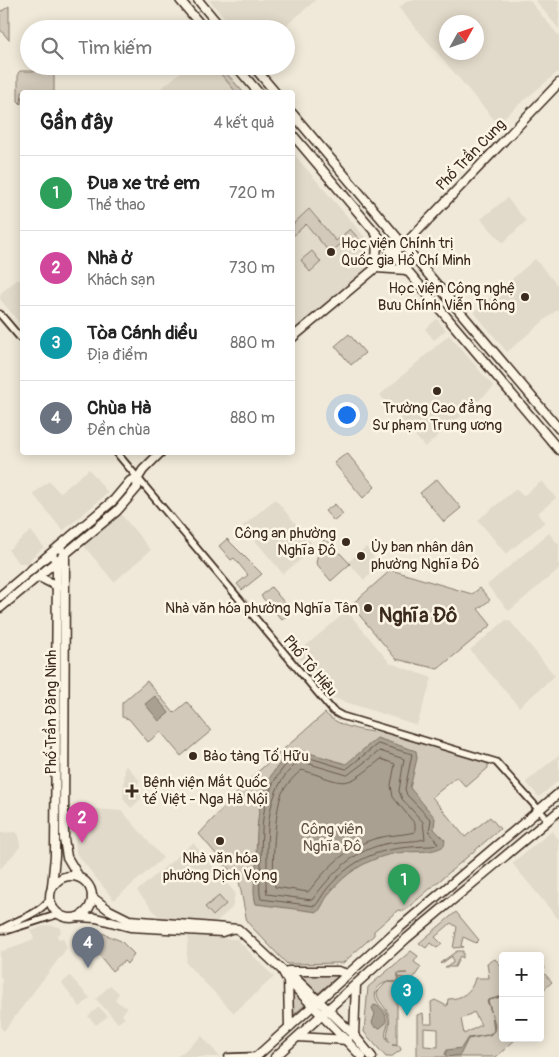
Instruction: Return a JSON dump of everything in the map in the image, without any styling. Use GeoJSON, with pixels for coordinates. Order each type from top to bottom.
{"type":"FeatureCollection","features":[{"type":"Feature","properties":{"kind":"main road"},"geometry":{"type":"LineString","coordinates":[[180,0],[197,20]]}},
{"type":"Feature","properties":{"kind":"main road"},"geometry":{"type":"LineString","coordinates":[[198,0],[215,20]]}},
{"type":"Feature","properties":{"kind":"main road"},"geometry":{"type":"LineString","coordinates":[[244,75],[256,90]]}},
{"type":"Feature","properties":{"kind":"main road"},"geometry":{"type":"LineString","coordinates":[[261,75],[273,90]]}},
{"type":"Feature","properties":{"kind":"main road","name":"Phố Trần Cung"},"geometry":{"type":"LineString","coordinates":[[295,336],[393,254],[559,83]]}},
{"type":"Feature","properties":{"kind":"main road"},"geometry":{"type":"LineString","coordinates":[[295,117],[559,428]]}},
{"type":"Feature","properties":{"kind":"main road"},"geometry":{"type":"LineString","coordinates":[[295,138],[559,450]]}},
{"type":"Feature","properties":{"kind":"main road"},"geometry":{"type":"LineString","coordinates":[[377,234],[376,268],[407,270]]}},
{"type":"Feature","properties":{"kind":"main road"},"geometry":{"type":"LineString","coordinates":[[0,596],[116,498],[130,481],[138,478],[158,455]]}},
{"type":"Feature","properties":{"kind":"main road"},"geometry":{"type":"LineString","coordinates":[[0,608],[123,505],[137,488],[138,478]]}},
{"type":"Feature","properties":{"kind":"main road"},"geometry":{"type":"LineString","coordinates":[[116,498],[123,505]]}},
{"type":"Feature","properties":{"kind":"main road"},"geometry":{"type":"LineString","coordinates":[[59,547],[65,554]]}},
{"type":"Feature","properties":{"kind":"main road"},"geometry":{"type":"LineString","coordinates":[[51,554],[57,561]]}},
{"type":"Feature","properties":{"kind":"main road","name":"Phố Trần Đăng Ninh"},"geometry":{"type":"LineString","coordinates":[[52,886],[61,723],[65,554]]}},
{"type":"Feature","properties":{"kind":"main road","name":"Phố Trần Đăng Ninh"},"geometry":{"type":"LineString","coordinates":[[57,561],[62,659]]}},
{"type":"Feature","properties":{"kind":"main road"},"geometry":{"type":"LineString","coordinates":[[39,576],[57,586]]}},
{"type":"Feature","properties":{"kind":"main road","name":"Phố Trần Đăng Ninh"},"geometry":{"type":"LineString","coordinates":[[61,723],[64,840],[67,856],[79,877]]}},
{"type":"Feature","properties":{"kind":"main road"},"geometry":{"type":"LineString","coordinates":[[257,1056],[398,929],[559,793]]}},
{"type":"Feature","properties":{"kind":"main road"},"geometry":{"type":"LineString","coordinates":[[276,1057],[407,938],[559,811]]}},
{"type":"Feature","properties":{"kind":"main road"},"geometry":{"type":"LineString","coordinates":[[78,917],[88,909],[92,897],[89,886],[79,877],[64,876],[52,886],[50,899],[52,907],[59,914],[71,918],[96,918],[131,924],[238,929],[372,1057]]}},
{"type":"Feature","properties":{"kind":"main road"},"geometry":{"type":"LineString","coordinates":[[438,895],[447,905]]}},
{"type":"Feature","properties":{"kind":"main road"},"geometry":{"type":"LineString","coordinates":[[92,897],[131,924]]}},
{"type":"Feature","properties":{"kind":"main road"},"geometry":{"type":"LineString","coordinates":[[398,929],[407,938]]}},
{"type":"Feature","properties":{"kind":"main road"},"geometry":{"type":"LineString","coordinates":[[286,974],[338,971],[348,974]]}},
{"type":"Feature","properties":{"kind":"main road"},"geometry":{"type":"LineString","coordinates":[[286,974],[289,1027]]}},
{"type":"Feature","properties":{"kind":"main road"},"geometry":{"type":"LineString","coordinates":[[356,984],[351,1038],[362,1057]]}},
{"type":"Feature","properties":{"kind":"main road"},"geometry":{"type":"LineString","coordinates":[[298,1037],[351,1038]]}},
{"type":"Feature","properties":{"kind":"street"},"geometry":{"type":"LineString","coordinates":[[0,314],[20,338]]}},
{"type":"Feature","properties":{"kind":"street","name":"Phố Tô Hiệu"},"geometry":{"type":"LineString","coordinates":[[119,455],[332,711],[342,716],[496,762],[548,820]]}},
{"type":"Feature","properties":{"kind":"street"},"geometry":{"type":"LineString","coordinates":[[1,930],[7,924],[41,909],[50,899]]}},
{"type":"Feature","properties":{"kind":"street"},"geometry":{"type":"LineString","coordinates":[[1,930],[9,930],[59,914]]}},
{"type":"Feature","properties":{"kind":"street"},"geometry":{"type":"LineString","coordinates":[[228,1057],[257,1056]]}},
{"type":"Feature","properties":{"kind":"shaded area"},"geometry":{"type":"Polygon","coordinates":[[[209,0],[316,0],[293,20],[227,20],[209,0]]]}},
{"type":"Feature","properties":{"kind":"shaded area"},"geometry":{"type":"Polygon","coordinates":[[[408,0],[529,0],[559,36],[559,71],[497,123],[443,60],[484,60],[484,15],[439,15],[439,55],[399,8],[408,0]]]}},
{"type":"Feature","properties":{"kind":"shaded area"},"geometry":{"type":"Polygon","coordinates":[[[535,0],[559,0],[559,29],[535,0]]]}},
{"type":"Feature","properties":{"kind":"shaded area"},"geometry":{"type":"Polygon","coordinates":[[[177,75],[228,75],[241,90],[159,90],[177,75]]]}},
{"type":"Feature","properties":{"kind":"shaded area","name":"Học viện Chính trị Quốc gia Hồ Chí Minh"},"geometry":{"type":"Polygon","coordinates":[[[295,156],[369,242],[370,267],[295,331],[295,156]]]}},
{"type":"Feature","properties":{"kind":"shaded area"},"geometry":{"type":"Polygon","coordinates":[[[507,198],[526,221],[503,243],[481,219],[507,198]]]}},
{"type":"Feature","properties":{"kind":"shaded area","name":"Học viện Công nghệ Bưu Chính Viễn Thông"},"geometry":{"type":"Polygon","coordinates":[[[535,259],[559,287],[559,308],[507,352],[474,312],[535,259]]]}},
{"type":"Feature","properties":{"kind":"shaded area"},"geometry":{"type":"Polygon","coordinates":[[[16,280],[20,280],[20,324],[0,299],[1,293],[16,280]]]}},
{"type":"Feature","properties":{"kind":"shaded area"},"geometry":{"type":"Polygon","coordinates":[[[437,319],[446,330],[434,340],[425,329],[437,319]]]}},
{"type":"Feature","properties":{"kind":"shaded area","name":"Trường Cao đẳng Sư phạm Trung ương"},"geometry":{"type":"Polygon","coordinates":[[[449,335],[494,387],[425,447],[380,395],[449,335]]]}},
{"type":"Feature","properties":{"kind":"shaded area"},"geometry":{"type":"Polygon","coordinates":[[[89,469],[108,493],[63,531],[33,494],[49,481],[60,493],[89,469]]]}},
{"type":"Feature","properties":{"kind":"shaded area"},"geometry":{"type":"Polygon","coordinates":[[[542,481],[556,498],[538,513],[545,522],[506,554],[478,520],[516,489],[523,496],[542,481]]]}},
{"type":"Feature","properties":{"kind":"shaded area"},"geometry":{"type":"Polygon","coordinates":[[[275,499],[311,542],[310,552],[283,574],[243,526],[275,499]]]}},
{"type":"Feature","properties":{"kind":"shaded area"},"geometry":{"type":"Polygon","coordinates":[[[120,513],[151,550],[114,582],[84,546],[120,513]]]}},
{"type":"Feature","properties":{"kind":"shaded area"},"geometry":{"type":"Polygon","coordinates":[[[31,531],[44,547],[31,558],[30,563],[19,563],[8,550],[31,531]]]}},
{"type":"Feature","properties":{"kind":"shaded area"},"geometry":{"type":"Polygon","coordinates":[[[549,533],[559,545],[559,569],[509,611],[487,585],[549,533]]]}},
{"type":"Feature","properties":{"kind":"shaded area"},"geometry":{"type":"Polygon","coordinates":[[[366,547],[373,555],[374,571],[364,580],[348,562],[366,547]]]}},
{"type":"Feature","properties":{"kind":"shaded area"},"geometry":{"type":"Polygon","coordinates":[[[347,611],[390,663],[432,678],[417,725],[330,697],[296,654],[347,611]]]}},
{"type":"Feature","properties":{"kind":"shaded area"},"geometry":{"type":"Polygon","coordinates":[[[506,620],[510,621],[555,676],[519,707],[470,650],[506,620]]]}},
{"type":"Feature","properties":{"kind":"shaded area"},"geometry":{"type":"Polygon","coordinates":[[[559,755],[559,780],[539,797],[526,782],[559,755]]]}},
{"type":"Feature","properties":{"kind":"shaded area","name":"Bệnh viện Mắt Quốc tế Việt - Nga Hà Nội"},"geometry":{"type":"Polygon","coordinates":[[[125,766],[140,781],[135,786],[144,796],[131,808],[123,799],[125,766]]]}},
{"type":"Feature","properties":{"kind":"shaded area"},"geometry":{"type":"Polygon","coordinates":[[[73,807],[122,811],[163,858],[114,900],[76,853],[73,807]]]}},
{"type":"Feature","properties":{"kind":"shaded area"},"geometry":{"type":"Polygon","coordinates":[[[552,831],[559,840],[559,920],[512,863],[552,831]]]}},
{"type":"Feature","properties":{"kind":"shaded area"},"geometry":{"type":"Polygon","coordinates":[[[16,832],[19,835],[20,847],[0,869],[0,833],[16,832]]]}},
{"type":"Feature","properties":{"kind":"shaded area"},"geometry":{"type":"Polygon","coordinates":[[[193,843],[235,893],[232,908],[217,921],[160,918],[137,891],[193,843]]]}},
{"type":"Feature","properties":{"kind":"shaded area"},"geometry":{"type":"Polygon","coordinates":[[[47,925],[60,927],[61,933],[57,934],[58,939],[63,938],[67,948],[4,1031],[1,1028],[2,979],[0,978],[0,952],[34,939],[31,931],[47,925]]]}},
{"type":"Feature","properties":{"kind":"shaded area"},"geometry":{"type":"Polygon","coordinates":[[[188,936],[237,939],[274,977],[234,1013],[186,963],[188,936]]]}},
{"type":"Feature","properties":{"kind":"shaded area"},"geometry":{"type":"Polygon","coordinates":[[[70,976],[90,998],[80,1007],[62,983],[70,976]]]}},
{"type":"Feature","properties":{"kind":"shaded area"},"geometry":{"type":"Polygon","coordinates":[[[110,985],[119,993],[115,1000],[127,1008],[122,1015],[125,1018],[118,1023],[96,999],[110,985]]]}},
{"type":"Feature","properties":{"kind":"shaded area"},"geometry":{"type":"Polygon","coordinates":[[[99,1007],[108,1016],[96,1025],[88,1016],[99,1007]]]}},
{"type":"Feature","properties":{"kind":"shaded area"},"geometry":{"type":"Polygon","coordinates":[[[202,1036],[220,1057],[177,1057],[202,1036]]]}},
{"type":"Feature","properties":{"kind":"green space"},"geometry":{"type":"Polygon","coordinates":[[[9,6],[9,40],[0,29],[0,10],[2,11],[9,6]]]}},
{"type":"Feature","properties":{"kind":"green space"},"geometry":{"type":"Polygon","coordinates":[[[20,71],[20,75],[53,75],[54,90],[20,90],[20,103],[18,101],[18,73],[20,71]]]}},
{"type":"Feature","properties":{"kind":"green space"},"geometry":{"type":"Polygon","coordinates":[[[222,75],[228,75],[241,90],[234,90],[222,75]]]}},
{"type":"Feature","properties":{"kind":"green space"},"geometry":{"type":"Polygon","coordinates":[[[309,209],[336,241],[350,229],[359,239],[353,244],[348,238],[330,253],[306,224],[295,234],[295,222],[309,209]]]}},
{"type":"Feature","properties":{"kind":"green space"},"geometry":{"type":"Polygon","coordinates":[[[312,251],[321,262],[310,272],[301,260],[312,251]]]}},
{"type":"Feature","properties":{"kind":"green space"},"geometry":{"type":"Polygon","coordinates":[[[349,334],[365,353],[351,365],[335,346],[349,334]]]}},
{"type":"Feature","properties":{"kind":"green space"},"geometry":{"type":"Polygon","coordinates":[[[347,453],[375,487],[363,498],[334,463],[347,453]]]}},
{"type":"Feature","properties":{"kind":"green space"},"geometry":{"type":"Polygon","coordinates":[[[437,479],[461,508],[444,522],[420,493],[437,479]]]}},
{"type":"Feature","properties":{"kind":"green space"},"geometry":{"type":"Polygon","coordinates":[[[335,504],[343,514],[334,521],[325,511],[335,504]]]}},
{"type":"Feature","properties":{"kind":"green space"},"geometry":{"type":"Polygon","coordinates":[[[326,538],[350,564],[331,581],[316,563],[320,544],[326,538]]]}},
{"type":"Feature","properties":{"kind":"green space"},"geometry":{"type":"Polygon","coordinates":[[[227,539],[262,574],[242,590],[237,584],[248,575],[234,558],[231,560],[219,546],[227,539]]]}},
{"type":"Feature","properties":{"kind":"green space"},"geometry":{"type":"Polygon","coordinates":[[[391,570],[472,594],[480,588],[490,600],[478,609],[491,625],[438,669],[396,659],[351,605],[391,570]]]}},
{"type":"Feature","properties":{"kind":"green space"},"geometry":{"type":"Polygon","coordinates":[[[271,587],[289,608],[289,614],[282,620],[261,596],[271,587]]]}},
{"type":"Feature","properties":{"kind":"green space"},"geometry":{"type":"Polygon","coordinates":[[[147,681],[174,713],[187,702],[211,731],[181,756],[161,732],[148,742],[129,719],[122,717],[122,703],[147,681]]]}},
{"type":"Feature","properties":{"kind":"green space","name":"Công viên Nghĩa Đô"},"geometry":{"type":"Polygon","coordinates":[[[325,713],[338,722],[355,729],[390,733],[488,763],[488,768],[466,787],[457,777],[432,797],[465,837],[490,817],[500,829],[404,911],[398,910],[374,931],[374,935],[343,963],[287,964],[247,922],[239,881],[199,834],[253,776],[325,713]]]}},
{"type":"Feature","properties":{"kind":"green space"},"geometry":{"type":"Polygon","coordinates":[[[219,896],[226,904],[213,916],[205,907],[219,896]]]}},
{"type":"Feature","properties":{"kind":"green space"},"geometry":{"type":"Polygon","coordinates":[[[456,912],[479,940],[476,943],[463,937],[461,946],[464,947],[453,948],[457,927],[451,923],[435,937],[442,944],[437,948],[430,943],[426,948],[419,943],[456,912]]]}},
{"type":"Feature","properties":{"kind":"green space"},"geometry":{"type":"Polygon","coordinates":[[[97,931],[121,941],[134,954],[127,964],[124,961],[112,971],[85,937],[97,931]]]}},
{"type":"Feature","properties":{"kind":"green space"},"geometry":{"type":"Polygon","coordinates":[[[411,951],[418,956],[414,962],[421,967],[406,989],[398,982],[403,981],[398,981],[398,978],[404,978],[398,977],[398,974],[407,973],[398,973],[397,982],[388,982],[397,983],[397,1045],[392,1045],[400,1046],[401,1050],[391,1057],[386,1057],[364,1032],[368,987],[411,951]],[[387,982],[377,988],[375,996],[387,1015],[386,1037],[390,1043],[387,1036],[389,1017],[377,996],[377,992],[387,982]]]}},
{"type":"Feature","properties":{"kind":"green space"},"geometry":{"type":"Polygon","coordinates":[[[457,951],[463,951],[463,958],[460,956],[455,967],[445,967],[453,963],[452,956],[440,963],[457,951]]]}},
{"type":"Feature","properties":{"kind":"green space"},"geometry":{"type":"Polygon","coordinates":[[[495,959],[499,964],[499,1042],[513,1042],[496,1057],[417,1057],[417,1015],[423,1013],[424,1024],[432,1024],[431,1002],[435,1000],[447,1006],[448,999],[458,998],[469,991],[475,978],[489,978],[487,963],[495,959]],[[474,1012],[461,1019],[464,1034],[481,1025],[474,1012]],[[424,1028],[424,1046],[438,1047],[438,1029],[424,1028]]]}},
{"type":"Feature","properties":{"kind":"green space"},"geometry":{"type":"Polygon","coordinates":[[[544,973],[552,982],[544,989],[544,973]]]}},
{"type":"Feature","properties":{"kind":"green space"},"geometry":{"type":"Polygon","coordinates":[[[298,975],[335,975],[337,977],[317,994],[298,975]]]}},
{"type":"Feature","properties":{"kind":"green space"},"geometry":{"type":"Polygon","coordinates":[[[291,990],[306,1004],[291,1017],[291,990]]]}},
{"type":"Feature","properties":{"kind":"water"},"geometry":{"type":"Polygon","coordinates":[[[155,696],[169,713],[159,721],[145,704],[155,696]]]}},
{"type":"Feature","properties":{"kind":"water"},"geometry":{"type":"Polygon","coordinates":[[[377,738],[416,751],[417,758],[410,788],[435,818],[434,829],[445,840],[444,846],[430,851],[395,853],[363,865],[336,886],[318,912],[256,904],[254,890],[258,817],[261,801],[273,773],[296,749],[346,764],[377,738]]]}},
{"type":"Feature","properties":{"kind":"water"},"geometry":{"type":"Polygon","coordinates":[[[374,1005],[382,1009],[386,1017],[386,1023],[380,1028],[375,1027],[372,1023],[375,1014],[372,1008],[374,1005]]]}},
{"type":"Feature","properties":{"kind":"water"},"geometry":{"type":"Polygon","coordinates":[[[481,1036],[468,1039],[460,1055],[447,1057],[445,1054],[447,1050],[461,1048],[468,1038],[481,1036]]]}},
{"type":"Feature","properties":{"kind":"place","name":"Học viện Chính trị Quốc gia Hồ Chí Minh"},"geometry":{"type":"Point","coordinates":[331,252]}},
{"type":"Feature","properties":{"kind":"place","name":"Học viện Công nghệ Bưu Chính Viễn Thông"},"geometry":{"type":"Point","coordinates":[525,297]}},
{"type":"Feature","properties":{"kind":"place","name":"Trường Cao đẳng Sư phạm Trung ương"},"geometry":{"type":"Point","coordinates":[437,391]}},
{"type":"Feature","properties":{"kind":"place","name":"Công an phường Nghĩa Đô"},"geometry":{"type":"Point","coordinates":[346,542]}},
{"type":"Feature","properties":{"kind":"place","name":"Ủy ban nhân dân phường Nghĩa Đô"},"geometry":{"type":"Point","coordinates":[361,556]}},
{"type":"Feature","properties":{"kind":"place","name":"Nhà văn hóa phường Nghĩa Tân"},"geometry":{"type":"Point","coordinates":[368,608]}},
{"type":"Feature","properties":{"kind":"place","name":"Bảo tàng Tố Hữu"},"geometry":{"type":"Point","coordinates":[193,756]}},
{"type":"Feature","properties":{"kind":"place","name":"Bệnh viện Mắt Quốc tế Việt - Nga Hà Nội"},"geometry":{"type":"Point","coordinates":[132,791]}},
{"type":"Feature","properties":{"kind":"place","name":"Nhà văn hóa phường Dịch Vọng"},"geometry":{"type":"Point","coordinates":[220,841]}},
{"type":"Feature","properties":{"kind":"place","name":"Nhà ở"},"geometry":{"type":"Point","coordinates":[82,843]}},
{"type":"Feature","properties":{"kind":"place","name":"Đua xe trẻ em"},"geometry":{"type":"Point","coordinates":[404,905]}},
{"type":"Feature","properties":{"kind":"place","name":"Chùa Hà"},"geometry":{"type":"Point","coordinates":[88,968]}},
{"type":"Feature","properties":{"kind":"place","name":"Tòa Cánh diều"},"geometry":{"type":"Point","coordinates":[407,1016]}},
{"type":"Feature","properties":{"kind":"district","name":"Nghĩa Đô"},"geometry":{"type":"Point","coordinates":[418,615]}}]}
